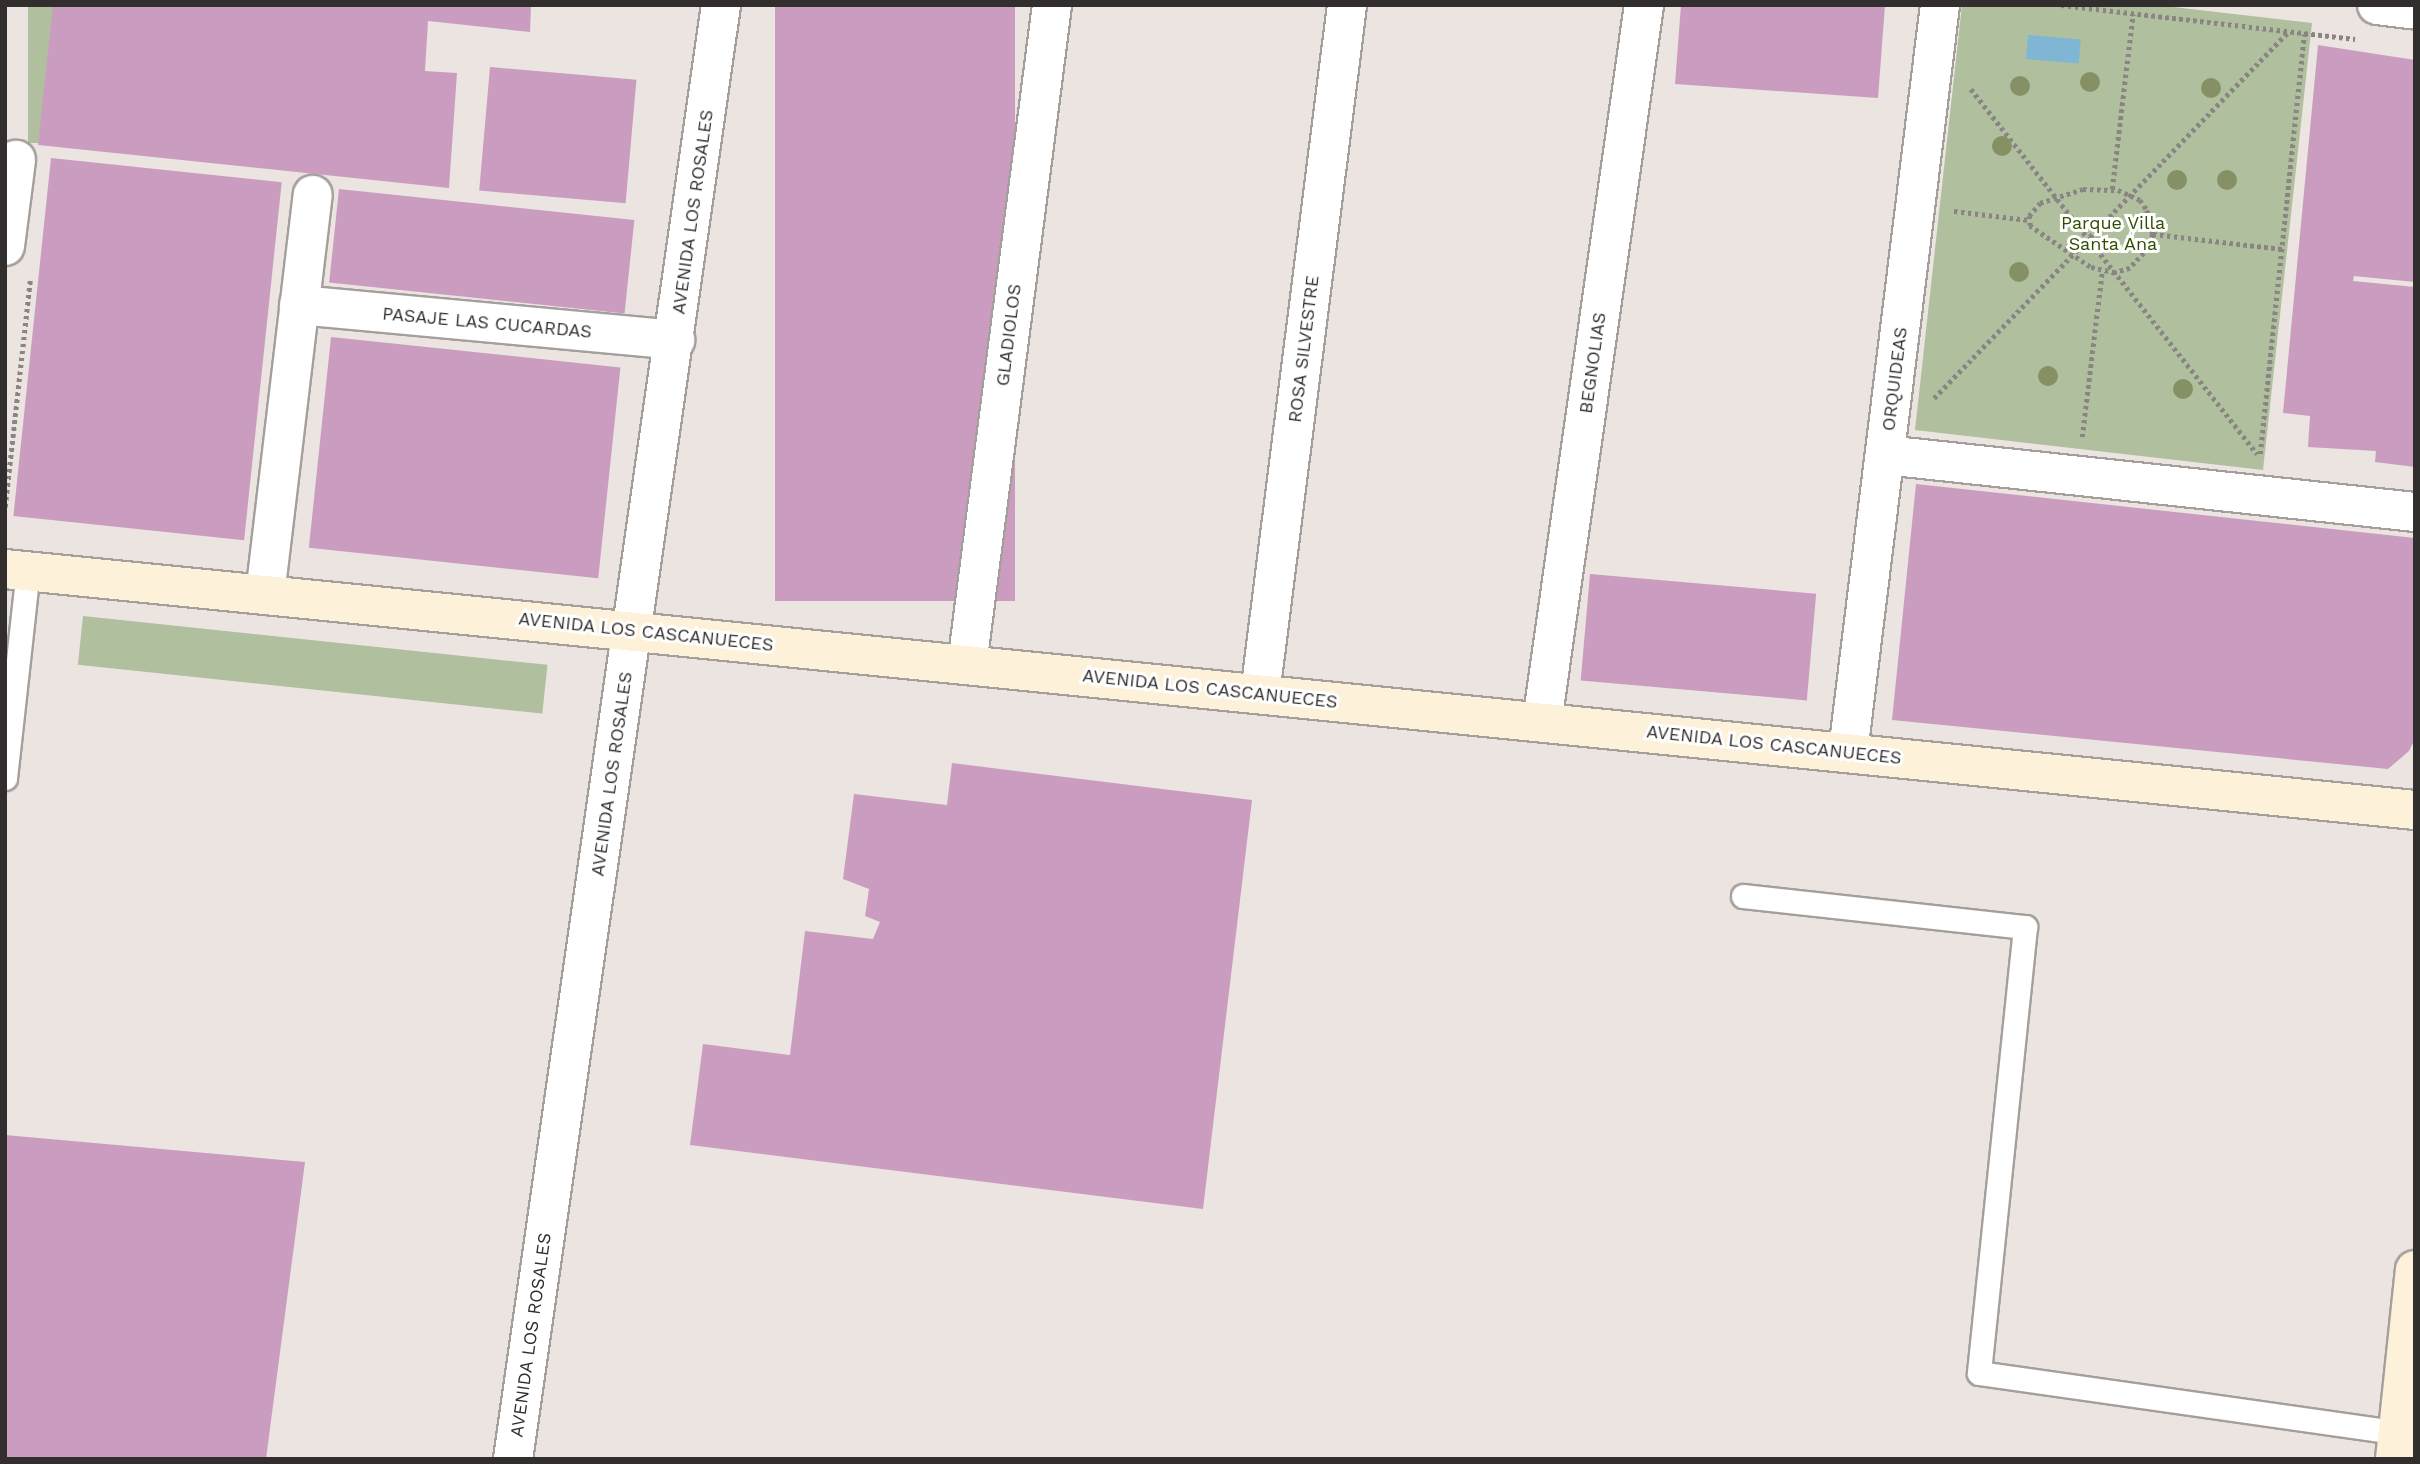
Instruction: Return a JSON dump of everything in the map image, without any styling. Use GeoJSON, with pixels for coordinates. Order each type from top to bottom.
{"type":"FeatureCollection","features":[{"type":"Feature","properties":{"kind":"street","name":"AVENIDA LOS ROSALES"},"geometry":{"type":"LineString","coordinates":[[513,1459],[721,5]]}},
{"type":"Feature","properties":{"kind":"street","name":"GLADIOLOS"},"geometry":{"type":"LineString","coordinates":[[967,665],[1052,5]]}},
{"type":"Feature","properties":{"kind":"street","name":"ROSA SILVESTRE"},"geometry":{"type":"LineString","coordinates":[[1260,694],[1347,5]]}},
{"type":"Feature","properties":{"kind":"street","name":"BEGNOLIAS"},"geometry":{"type":"LineString","coordinates":[[1542,722],[1644,5]]}},
{"type":"Feature","properties":{"kind":"street","name":"ORQUIDEAS"},"geometry":{"type":"LineString","coordinates":[[1848,752],[1940,5]]}},
{"type":"Feature","properties":{"kind":"street"},"geometry":{"type":"LineString","coordinates":[[2377,5],[2415,10]]}},
{"type":"Feature","properties":{"kind":"street"},"geometry":{"type":"LineString","coordinates":[[16,160],[18,256]]}},
{"type":"Feature","properties":{"kind":"street"},"geometry":{"type":"LineString","coordinates":[[265,595],[313,195]]}},
{"type":"Feature","properties":{"kind":"street","name":"PASAJE LAS CUCARDAS"},"geometry":{"type":"LineString","coordinates":[[299,305],[675,340]]}},
{"type":"Feature","properties":{"kind":"street"},"geometry":{"type":"LineString","coordinates":[[1885,455],[2415,512]]}},
{"type":"Feature","properties":{"kind":"street","name":"AVENIDA LOS CASCANUECES"},"geometry":{"type":"LineString","coordinates":[[17,570],[2415,810]]}},
{"type":"Feature","properties":{"kind":"street"},"geometry":{"type":"LineString","coordinates":[[2397,1446],[2415,1270]]}},
{"type":"Feature","properties":{"kind":"lane"},"geometry":{"type":"LineString","coordinates":[[5,778],[17,570]]}},
{"type":"Feature","properties":{"kind":"lane"},"geometry":{"type":"LineString","coordinates":[[1743,896],[2025,927],[1979,1373],[2397,1446]]}},
{"type":"Feature","properties":{"kind":"path"},"geometry":{"type":"LineString","coordinates":[[2061,5],[2360,40]]}},
{"type":"Feature","properties":{"kind":"path"},"geometry":{"type":"LineString","coordinates":[[2112,189],[2133,14]]}},
{"type":"Feature","properties":{"kind":"path"},"geometry":{"type":"LineString","coordinates":[[1930,390],[1929,403],[2288,32]]}},
{"type":"Feature","properties":{"kind":"path"},"geometry":{"type":"LineString","coordinates":[[2259,457],[2304,34]]}},
{"type":"Feature","properties":{"kind":"path"},"geometry":{"type":"LineString","coordinates":[[1963,90],[1964,80],[2259,457]]}},
{"type":"Feature","properties":{"kind":"path"},"geometry":{"type":"LineString","coordinates":[[1950,211],[2028,220],[2071,256],[2102,272],[2115,273],[2141,260],[2152,234],[2147,210],[2131,195],[2112,189],[2055,196],[2034,208],[2028,220]]}},
{"type":"Feature","properties":{"kind":"path"},"geometry":{"type":"LineString","coordinates":[[1949,224],[1951,198]]}},
{"type":"Feature","properties":{"kind":"path"},"geometry":{"type":"LineString","coordinates":[[2152,234],[2282,249]]}},
{"type":"Feature","properties":{"kind":"path"},"geometry":{"type":"LineString","coordinates":[[5,508],[18,256]]}},
{"type":"Feature","properties":{"kind":"path"},"geometry":{"type":"LineString","coordinates":[[2082,437],[2102,272]]}},
{"type":"Feature","properties":{"kind":"path"},"geometry":{"type":"LineString","coordinates":[[2069,436],[2095,439]]}},
{"type":"Feature","properties":{"kind":"path"},"geometry":{"type":"LineString","coordinates":[[2246,456],[2272,459]]}},
{"type":"Feature","properties":{"kind":"green space"},"geometry":{"type":"Polygon","coordinates":[[[28,5],[53,5],[53,143],[28,143],[28,5]]]}},
{"type":"Feature","properties":{"kind":"green space","name":"Parque Villa Santa Ana"},"geometry":{"type":"Polygon","coordinates":[[[1962,5],[2156,5],[2312,23],[2263,470],[1915,430],[1962,5]]]}},
{"type":"Feature","properties":{"kind":"green space"},"geometry":{"type":"Polygon","coordinates":[[[83,616],[547,665],[542,714],[78,665],[83,616]]]}},
{"type":"Feature","properties":{"kind":"water"},"geometry":{"type":"Polygon","coordinates":[[[2028,35],[2081,40],[2079,64],[2026,59],[2028,35]]]}},
{"type":"Feature","properties":{"kind":"building"},"geometry":{"type":"Polygon","coordinates":[[[53,5],[531,5],[530,32],[428,21],[425,71],[457,73],[449,188],[38,145],[53,5]]]}},
{"type":"Feature","properties":{"kind":"building"},"geometry":{"type":"Polygon","coordinates":[[[775,5],[1015,5],[1015,601],[775,601],[775,5]]]}},
{"type":"Feature","properties":{"kind":"building"},"geometry":{"type":"Polygon","coordinates":[[[1681,5],[1885,5],[1878,98],[1675,84],[1681,5]]]}},
{"type":"Feature","properties":{"kind":"building"},"geometry":{"type":"Polygon","coordinates":[[[2318,45],[2415,60],[2415,282],[2354,276],[2353,281],[2415,287],[2415,467],[2375,462],[2376,451],[2308,447],[2310,416],[2283,413],[2318,45]]]}},
{"type":"Feature","properties":{"kind":"building"},"geometry":{"type":"Polygon","coordinates":[[[490,67],[636,80],[626,203],[479,191],[490,67]]]}},
{"type":"Feature","properties":{"kind":"building"},"geometry":{"type":"Polygon","coordinates":[[[51,158],[282,182],[244,540],[13,516],[51,158]]]}},
{"type":"Feature","properties":{"kind":"building"},"geometry":{"type":"Polygon","coordinates":[[[339,189],[634,220],[625,314],[329,282],[339,189]]]}},
{"type":"Feature","properties":{"kind":"building"},"geometry":{"type":"Polygon","coordinates":[[[331,337],[620,367],[598,578],[309,548],[331,337]]]}},
{"type":"Feature","properties":{"kind":"building"},"geometry":{"type":"Polygon","coordinates":[[[1916,484],[2415,538],[2415,739],[2409,751],[2388,769],[1892,720],[1916,484]]]}},
{"type":"Feature","properties":{"kind":"building"},"geometry":{"type":"Polygon","coordinates":[[[1590,574],[1816,594],[1807,700],[1581,681],[1590,574]]]}},
{"type":"Feature","properties":{"kind":"building"},"geometry":{"type":"Polygon","coordinates":[[[952,763],[1252,800],[1203,1209],[690,1145],[703,1044],[790,1055],[805,931],[873,939],[880,922],[865,916],[869,889],[843,879],[854,794],[947,805],[952,763]]]}},
{"type":"Feature","properties":{"kind":"building"},"geometry":{"type":"Polygon","coordinates":[[[5,1135],[305,1162],[266,1459],[5,1459],[5,1135]]]}}]}
